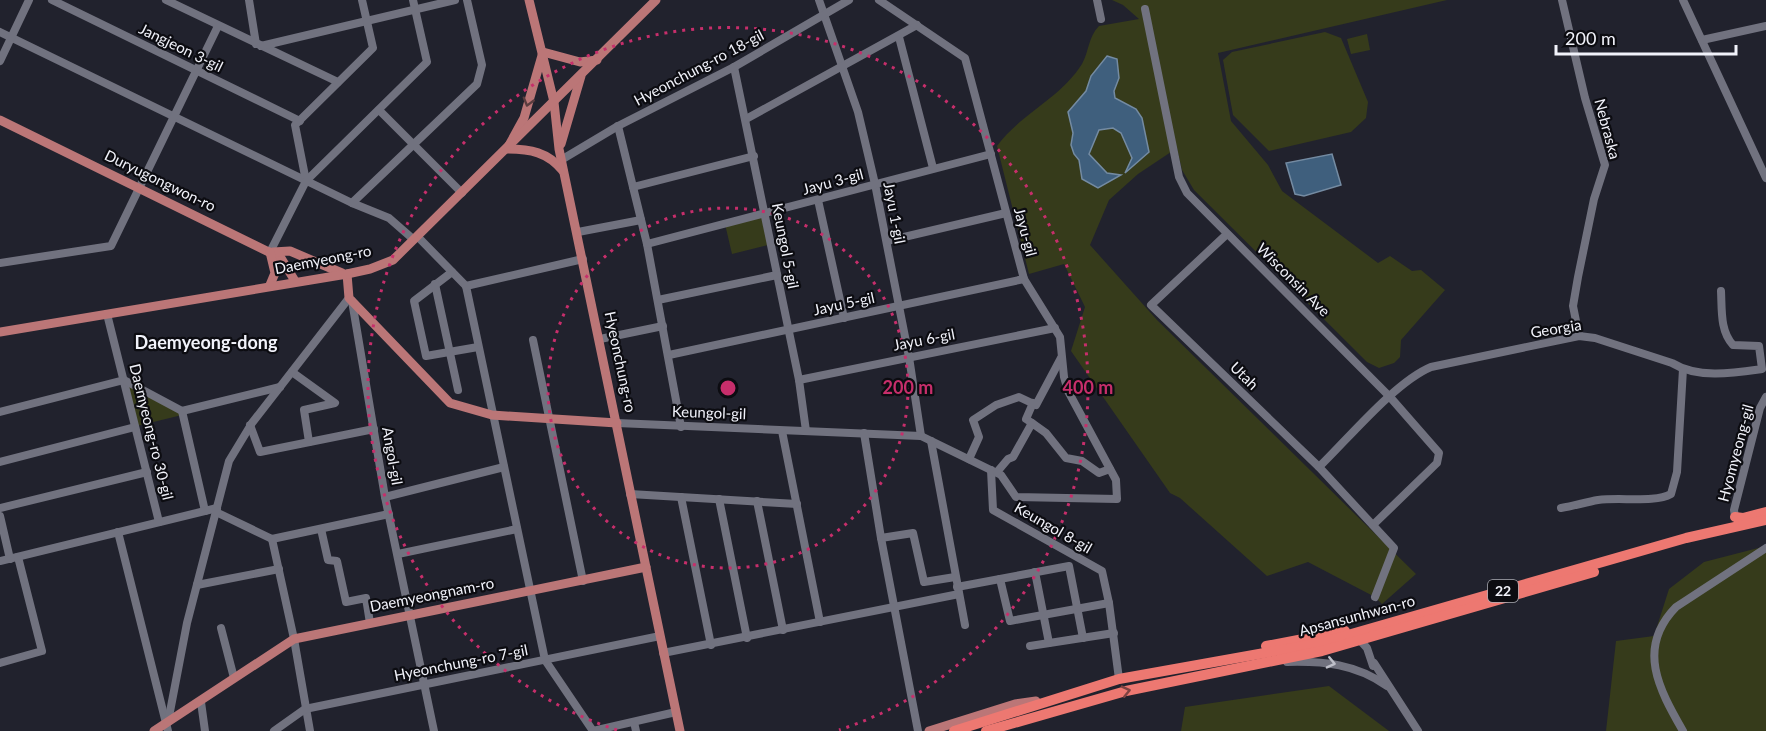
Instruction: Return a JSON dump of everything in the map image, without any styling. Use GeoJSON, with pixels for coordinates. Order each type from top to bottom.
{"type":"FeatureCollection","features":[{"type":"Feature","properties":{"kind":"highway"},"geometry":{"type":"LineString","coordinates":[[1735,517],[1743,518],[1766,512]]}},
{"type":"Feature","properties":{"kind":"highway","name":"Apsansunhwan-ro"},"geometry":{"type":"LineString","coordinates":[[954,731],[1066,702],[1273,662],[1686,542],[1766,522]]}},
{"type":"Feature","properties":{"kind":"highway"},"geometry":{"type":"LineString","coordinates":[[1187,666],[1314,634],[1351,630]]}},
{"type":"Feature","properties":{"kind":"highway","name":"Apsansunhwan-ro"},"geometry":{"type":"LineString","coordinates":[[986,731],[1066,702],[1119,679],[1187,666],[1321,647]]}},
{"type":"Feature","properties":{"kind":"main road","name":"Hyeonchung-ro"},"geometry":{"type":"LineString","coordinates":[[529,0],[554,102],[561,160],[578,232],[680,731]]}},
{"type":"Feature","properties":{"kind":"main road","name":"Daemyeong-ro"},"geometry":{"type":"LineString","coordinates":[[0,332],[345,274],[370,269],[393,260],[656,0]]}},
{"type":"Feature","properties":{"kind":"main road"},"geometry":{"type":"LineString","coordinates":[[564,172],[553,158],[529,149],[507,149],[524,118],[543,52],[580,62],[597,60]]}},
{"type":"Feature","properties":{"kind":"main road"},"geometry":{"type":"LineString","coordinates":[[559,149],[581,75]]}},
{"type":"Feature","properties":{"kind":"main road","name":"Duryugongwon-ro"},"geometry":{"type":"LineString","coordinates":[[0,120],[281,258],[295,281]]}},
{"type":"Feature","properties":{"kind":"main road"},"geometry":{"type":"LineString","coordinates":[[270,285],[275,273],[270,252],[290,251],[345,274],[351,299]]}},
{"type":"Feature","properties":{"kind":"main road","name":"Keungol-gil"},"geometry":{"type":"LineString","coordinates":[[351,299],[450,403],[492,415],[617,423]]}},
{"type":"Feature","properties":{"kind":"main road","name":"Daemyeongnam-ro"},"geometry":{"type":"LineString","coordinates":[[154,731],[168,727],[234,678],[294,639],[646,567]]}},
{"type":"Feature","properties":{"kind":"main road"},"geometry":{"type":"LineString","coordinates":[[929,731],[1015,704],[1066,702]]}},
{"type":"Feature","properties":{"kind":"main road"},"geometry":{"type":"LineString","coordinates":[[1004,731],[1066,702]]}},
{"type":"Feature","properties":{"kind":"street"},"geometry":{"type":"LineString","coordinates":[[0,61],[29,0]]}},
{"type":"Feature","properties":{"kind":"street","name":"Jangjeon 3-gil"},"geometry":{"type":"LineString","coordinates":[[52,0],[300,121]]}},
{"type":"Feature","properties":{"kind":"street"},"geometry":{"type":"LineString","coordinates":[[166,0],[338,82]]}},
{"type":"Feature","properties":{"kind":"street"},"geometry":{"type":"LineString","coordinates":[[249,0],[258,45]]}},
{"type":"Feature","properties":{"kind":"street"},"geometry":{"type":"LineString","coordinates":[[306,181],[295,125],[373,48],[362,0]]}},
{"type":"Feature","properties":{"kind":"street"},"geometry":{"type":"LineString","coordinates":[[270,252],[306,181],[427,62],[412,0]]}},
{"type":"Feature","properties":{"kind":"street"},"geometry":{"type":"LineString","coordinates":[[258,45],[455,0]]}},
{"type":"Feature","properties":{"kind":"street"},"geometry":{"type":"LineString","coordinates":[[352,203],[477,84],[482,65],[467,0]]}},
{"type":"Feature","properties":{"kind":"street","name":"Jayu 1-gil"},"geometry":{"type":"LineString","coordinates":[[819,0],[858,112],[875,184],[909,357],[921,436]]}},
{"type":"Feature","properties":{"kind":"street","name":"Hyeonchung-ro 18-gil"},"geometry":{"type":"LineString","coordinates":[[561,160],[618,126],[734,68],[849,0]]}},
{"type":"Feature","properties":{"kind":"street","name":"Jayu-gil"},"geometry":{"type":"LineString","coordinates":[[879,0],[965,58],[1024,279],[1060,337],[1068,391],[1116,480],[1117,499]]}},
{"type":"Feature","properties":{"kind":"street"},"geometry":{"type":"LineString","coordinates":[[1097,0],[1101,19]]}},
{"type":"Feature","properties":{"kind":"street","name":"Nebraska"},"geometry":{"type":"LineString","coordinates":[[1562,0],[1585,98],[1605,165],[1594,199],[1573,306],[1579,336]]}},
{"type":"Feature","properties":{"kind":"street"},"geometry":{"type":"LineString","coordinates":[[1683,0],[1766,178]]}},
{"type":"Feature","properties":{"kind":"street","name":"Wisconsin Ave"},"geometry":{"type":"LineString","coordinates":[[1145,9],[1179,177],[1187,193],[1390,397],[1439,453],[1437,464],[1373,525]]}},
{"type":"Feature","properties":{"kind":"street"},"geometry":{"type":"LineString","coordinates":[[746,119],[899,37],[917,25]]}},
{"type":"Feature","properties":{"kind":"street"},"geometry":{"type":"LineString","coordinates":[[0,262],[111,246],[218,26]]}},
{"type":"Feature","properties":{"kind":"street"},"geometry":{"type":"LineString","coordinates":[[1702,40],[1766,26]]}},
{"type":"Feature","properties":{"kind":"street"},"geometry":{"type":"LineString","coordinates":[[0,32],[352,203],[389,218],[416,238],[466,286],[545,660],[593,731],[676,712]]}},
{"type":"Feature","properties":{"kind":"street"},"geometry":{"type":"LineString","coordinates":[[899,37],[933,168]]}},
{"type":"Feature","properties":{"kind":"street","name":"Keungol 5-gil"},"geometry":{"type":"LineString","coordinates":[[734,68],[799,380],[806,431]]}},
{"type":"Feature","properties":{"kind":"street"},"geometry":{"type":"LineString","coordinates":[[379,110],[462,193]]}},
{"type":"Feature","properties":{"kind":"street"},"geometry":{"type":"LineString","coordinates":[[618,126],[647,244],[681,427]]}},
{"type":"Feature","properties":{"kind":"street","name":"Jayu 3-gil"},"geometry":{"type":"LineString","coordinates":[[647,244],[991,154]]}},
{"type":"Feature","properties":{"kind":"street"},"geometry":{"type":"LineString","coordinates":[[633,187],[754,156]]}},
{"type":"Feature","properties":{"kind":"street"},"geometry":{"type":"LineString","coordinates":[[818,200],[844,318]]}},
{"type":"Feature","properties":{"kind":"street"},"geometry":{"type":"LineString","coordinates":[[886,241],[1006,213]]}},
{"type":"Feature","properties":{"kind":"street"},"geometry":{"type":"LineString","coordinates":[[578,232],[641,220]]}},
{"type":"Feature","properties":{"kind":"street","name":"Utah"},"geometry":{"type":"LineString","coordinates":[[1227,234],[1151,305],[1318,467],[1394,548],[1375,597]]}},
{"type":"Feature","properties":{"kind":"street"},"geometry":{"type":"LineString","coordinates":[[466,286],[583,259]]}},
{"type":"Feature","properties":{"kind":"street"},"geometry":{"type":"LineString","coordinates":[[452,272],[414,301],[426,356],[478,347]]}},
{"type":"Feature","properties":{"kind":"street"},"geometry":{"type":"LineString","coordinates":[[658,300],[777,275]]}},
{"type":"Feature","properties":{"kind":"street","name":"Jayu 5-gil"},"geometry":{"type":"LineString","coordinates":[[669,355],[1024,279]]}},
{"type":"Feature","properties":{"kind":"street"},"geometry":{"type":"LineString","coordinates":[[435,284],[458,390]]}},
{"type":"Feature","properties":{"kind":"street","name":"Georgia"},"geometry":{"type":"LineString","coordinates":[[1318,467],[1390,397],[1419,372],[1431,367],[1579,336],[1595,338],[1672,363],[1683,369],[1712,373],[1762,369],[1759,346],[1733,345],[1729,340],[1723,326],[1721,291]]}},
{"type":"Feature","properties":{"kind":"street"},"geometry":{"type":"LineString","coordinates":[[168,727],[197,585],[229,461],[250,425],[351,299]]}},
{"type":"Feature","properties":{"kind":"street","name":"Angol-gil"},"geometry":{"type":"LineString","coordinates":[[351,299],[385,497],[434,731]]}},
{"type":"Feature","properties":{"kind":"street","name":"Daemyeong-ro 30-gil"},"geometry":{"type":"LineString","coordinates":[[107,314],[159,522]]}},
{"type":"Feature","properties":{"kind":"street"},"geometry":{"type":"LineString","coordinates":[[600,339],[663,326]]}},
{"type":"Feature","properties":{"kind":"street","name":"Jayu 6-gil"},"geometry":{"type":"LineString","coordinates":[[799,380],[1055,328]]}},
{"type":"Feature","properties":{"kind":"street"},"geometry":{"type":"LineString","coordinates":[[533,340],[551,417],[583,581]]}},
{"type":"Feature","properties":{"kind":"street"},"geometry":{"type":"LineString","coordinates":[[969,459],[979,437],[973,420],[996,405],[1019,397],[1036,405],[1062,357]]}},
{"type":"Feature","properties":{"kind":"street"},"geometry":{"type":"LineString","coordinates":[[1561,508],[1598,500],[1638,497],[1655,500],[1671,494],[1677,472],[1683,369]]}},
{"type":"Feature","properties":{"kind":"street"},"geometry":{"type":"LineString","coordinates":[[292,372],[335,403],[304,410],[309,442]]}},
{"type":"Feature","properties":{"kind":"street"},"geometry":{"type":"LineString","coordinates":[[0,412],[123,380],[182,411],[280,387]]}},
{"type":"Feature","properties":{"kind":"street","name":"Hyomyeong-gil"},"geometry":{"type":"LineString","coordinates":[[1735,517],[1734,510],[1760,408],[1766,397]]}},
{"type":"Feature","properties":{"kind":"street"},"geometry":{"type":"LineString","coordinates":[[1033,403],[1026,418],[1047,433],[1066,459],[1082,461],[1099,473],[1110,469]]}},
{"type":"Feature","properties":{"kind":"street"},"geometry":{"type":"LineString","coordinates":[[182,411],[205,511]]}},
{"type":"Feature","properties":{"kind":"street","name":"Keungol-gil"},"geometry":{"type":"LineString","coordinates":[[617,423],[921,436],[1001,475],[1016,497],[1117,499]]}},
{"type":"Feature","properties":{"kind":"street"},"geometry":{"type":"LineString","coordinates":[[994,471],[1008,459],[1014,457],[1032,423]]}},
{"type":"Feature","properties":{"kind":"street"},"geometry":{"type":"LineString","coordinates":[[250,425],[260,452],[374,429]]}},
{"type":"Feature","properties":{"kind":"street"},"geometry":{"type":"LineString","coordinates":[[0,462],[135,427]]}},
{"type":"Feature","properties":{"kind":"street"},"geometry":{"type":"LineString","coordinates":[[782,431],[820,622]]}},
{"type":"Feature","properties":{"kind":"street"},"geometry":{"type":"LineString","coordinates":[[864,434],[881,538],[918,731]]}},
{"type":"Feature","properties":{"kind":"street"},"geometry":{"type":"LineString","coordinates":[[931,441],[965,625]]}},
{"type":"Feature","properties":{"kind":"street"},"geometry":{"type":"LineString","coordinates":[[385,497],[504,467]]}},
{"type":"Feature","properties":{"kind":"street","name":"Keungol 8-gil"},"geometry":{"type":"LineString","coordinates":[[994,471],[993,510],[1102,571],[1114,633],[1119,679]]}},
{"type":"Feature","properties":{"kind":"street"},"geometry":{"type":"LineString","coordinates":[[0,508],[147,472]]}},
{"type":"Feature","properties":{"kind":"street"},"geometry":{"type":"LineString","coordinates":[[630,494],[796,504]]}},
{"type":"Feature","properties":{"kind":"street"},"geometry":{"type":"LineString","coordinates":[[681,497],[711,645]]}},
{"type":"Feature","properties":{"kind":"street"},"geometry":{"type":"LineString","coordinates":[[719,499],[747,638]]}},
{"type":"Feature","properties":{"kind":"street"},"geometry":{"type":"LineString","coordinates":[[757,501],[783,630]]}},
{"type":"Feature","properties":{"kind":"street"},"geometry":{"type":"LineString","coordinates":[[0,561],[205,511],[216,510],[272,539],[389,514]]}},
{"type":"Feature","properties":{"kind":"street"},"geometry":{"type":"LineString","coordinates":[[0,516],[42,651],[0,663]]}},
{"type":"Feature","properties":{"kind":"street"},"geometry":{"type":"LineString","coordinates":[[321,529],[328,560],[337,561],[346,602],[366,598],[370,623]]}},
{"type":"Feature","properties":{"kind":"street"},"geometry":{"type":"LineString","coordinates":[[398,554],[517,529]]}},
{"type":"Feature","properties":{"kind":"street"},"geometry":{"type":"LineString","coordinates":[[118,532],[168,727]]}},
{"type":"Feature","properties":{"kind":"street"},"geometry":{"type":"LineString","coordinates":[[881,538],[913,533],[924,582],[955,577]]}},
{"type":"Feature","properties":{"kind":"street"},"geometry":{"type":"LineString","coordinates":[[272,539],[294,639],[310,731]]}},
{"type":"Feature","properties":{"kind":"street"},"geometry":{"type":"LineString","coordinates":[[1683,731],[1665,699],[1655,672],[1655,644],[1660,629],[1676,607],[1766,548]]}},
{"type":"Feature","properties":{"kind":"street"},"geometry":{"type":"LineString","coordinates":[[663,653],[747,638],[895,606],[1000,579],[1069,566],[1083,638]]}},
{"type":"Feature","properties":{"kind":"street"},"geometry":{"type":"LineString","coordinates":[[197,585],[279,569]]}},
{"type":"Feature","properties":{"kind":"street"},"geometry":{"type":"LineString","coordinates":[[1035,572],[1050,643]]}},
{"type":"Feature","properties":{"kind":"street"},"geometry":{"type":"LineString","coordinates":[[1000,579],[1010,621],[1109,603]]}},
{"type":"Feature","properties":{"kind":"street"},"geometry":{"type":"LineString","coordinates":[[221,628],[234,678]]}},
{"type":"Feature","properties":{"kind":"street"},"geometry":{"type":"LineString","coordinates":[[1351,630],[1367,648],[1387,686],[1418,731]]}},
{"type":"Feature","properties":{"kind":"street"},"geometry":{"type":"LineString","coordinates":[[1030,646],[1114,633]]}},
{"type":"Feature","properties":{"kind":"street","name":"Hyeonchung-ro 7-gil"},"geometry":{"type":"LineString","coordinates":[[274,731],[305,709],[660,636]]}},
{"type":"Feature","properties":{"kind":"street"},"geometry":{"type":"LineString","coordinates":[[1273,662],[1324,661],[1363,671],[1387,686]]}},
{"type":"Feature","properties":{"kind":"street"},"geometry":{"type":"LineString","coordinates":[[1363,671],[1372,667],[1374,663]]}},
{"type":"Feature","properties":{"kind":"street"},"geometry":{"type":"LineString","coordinates":[[201,702],[205,731]]}},
{"type":"Feature","properties":{"kind":"street"},"geometry":{"type":"LineString","coordinates":[[634,722],[636,731]]}},
{"type":"Feature","properties":{"kind":"green space"},"geometry":{"type":"Polygon","coordinates":[[[1112,0],[1447,0],[1218,53],[1231,121],[1268,165],[1282,191],[1378,263],[1390,256],[1412,271],[1421,270],[1445,290],[1401,340],[1400,357],[1394,363],[1379,368],[1367,362],[1194,190],[1182,170],[1177,148],[1138,174],[1109,200],[1090,245],[1157,320],[1416,574],[1382,604],[1375,597],[1308,562],[1267,576],[1180,498],[1170,493],[1071,351],[1085,307],[1064,264],[1029,274],[997,146],[1006,135],[1052,97],[1073,76],[1082,64],[1093,35],[1099,26],[1139,19],[1123,5],[1112,0]]]}},
{"type":"Feature","properties":{"kind":"green space"},"geometry":{"type":"Polygon","coordinates":[[[1325,32],[1341,38],[1368,102],[1366,118],[1351,132],[1269,151],[1233,115],[1223,60],[1232,52],[1325,32]]]}},
{"type":"Feature","properties":{"kind":"green space"},"geometry":{"type":"Polygon","coordinates":[[[1367,34],[1370,50],[1351,54],[1347,39],[1367,34]]]}},
{"type":"Feature","properties":{"kind":"green space"},"geometry":{"type":"Polygon","coordinates":[[[765,214],[768,245],[732,254],[725,224],[765,214]]]}},
{"type":"Feature","properties":{"kind":"green space"},"geometry":{"type":"Polygon","coordinates":[[[125,382],[181,412],[182,415],[137,426],[125,382]]]}},
{"type":"Feature","properties":{"kind":"green space"},"geometry":{"type":"Polygon","coordinates":[[[1766,546],[1766,731],[1606,731],[1616,641],[1654,636],[1669,589],[1704,562],[1766,546]]]}},
{"type":"Feature","properties":{"kind":"green space"},"geometry":{"type":"Polygon","coordinates":[[[1329,686],[1389,731],[1181,731],[1185,707],[1329,686]]]}},
{"type":"Feature","properties":{"kind":"water"},"geometry":{"type":"Polygon","coordinates":[[[1107,56],[1117,59],[1119,78],[1114,91],[1115,98],[1136,109],[1142,118],[1149,152],[1125,173],[1132,158],[1121,133],[1113,128],[1099,130],[1089,154],[1107,173],[1121,175],[1098,188],[1082,179],[1079,160],[1071,145],[1073,133],[1068,112],[1086,91],[1091,76],[1107,56]]]}},
{"type":"Feature","properties":{"kind":"water"},"geometry":{"type":"Polygon","coordinates":[[[1332,154],[1341,185],[1304,196],[1295,194],[1286,163],[1332,154]]]}},
{"type":"Feature","properties":{"kind":"district","name":"Daemyeong-dong"},"geometry":{"type":"Point","coordinates":[206,343]}}]}
